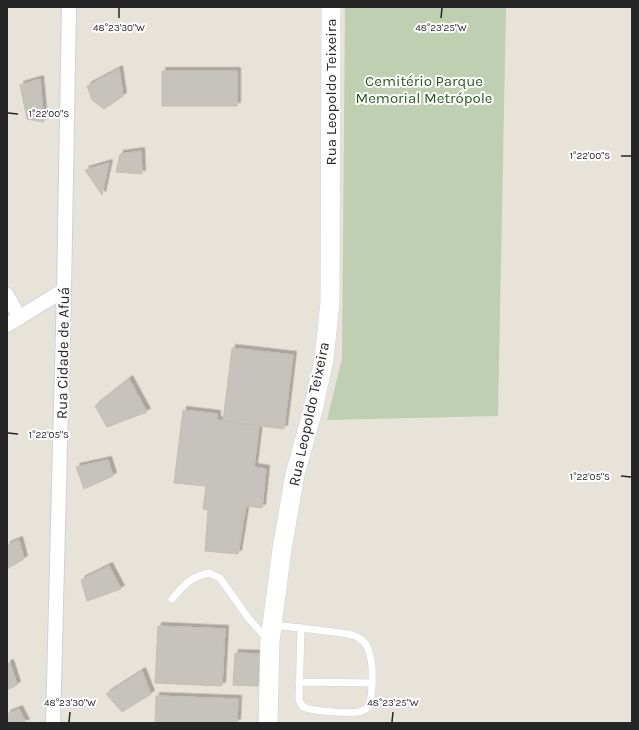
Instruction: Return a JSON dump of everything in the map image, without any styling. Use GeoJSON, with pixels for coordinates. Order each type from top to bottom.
{"type":"FeatureCollection","features":[{"type":"Feature","properties":{"kind":"main road","name":"Rua Leopoldo Teixeira"},"geometry":{"type":"LineString","coordinates":[[268,723],[271,633],[282,549],[295,474],[313,410],[324,359],[330,303],[331,7]]}},
{"type":"Feature","properties":{"kind":"street","name":"Rua Cidade de Afuá"},"geometry":{"type":"LineString","coordinates":[[53,723],[64,290],[68,7]]}},
{"type":"Feature","properties":{"kind":"street"},"geometry":{"type":"LineString","coordinates":[[7,325],[64,290]]}},
{"type":"Feature","properties":{"kind":"street"},"geometry":{"type":"LineString","coordinates":[[7,295],[20,318]]}},
{"type":"Feature","properties":{"kind":"lane"},"geometry":{"type":"LineString","coordinates":[[172,599],[186,582],[199,575],[209,573],[220,578],[250,619],[271,633],[301,628],[347,634],[361,638],[368,647],[371,657],[372,683],[370,704],[366,710],[360,712],[310,710],[303,707],[299,700],[301,628]]}},
{"type":"Feature","properties":{"kind":"lane"},"geometry":{"type":"LineString","coordinates":[[299,682],[372,683]]}},
{"type":"Feature","properties":{"kind":"green space","name":"Cemitério Parque Memorial Metrópole"},"geometry":{"type":"Polygon","coordinates":[[[345,7],[506,7],[498,416],[327,420],[342,358],[345,7]]]}},
{"type":"Feature","properties":{"kind":"building"},"geometry":{"type":"Polygon","coordinates":[[[119,69],[123,96],[104,109],[92,100],[87,86],[119,69]]]}},
{"type":"Feature","properties":{"kind":"building"},"geometry":{"type":"Polygon","coordinates":[[[162,71],[237,71],[237,106],[162,106],[162,71]]]}},
{"type":"Feature","properties":{"kind":"building"},"geometry":{"type":"Polygon","coordinates":[[[40,79],[44,122],[27,119],[20,85],[40,79]]]}},
{"type":"Feature","properties":{"kind":"building"},"geometry":{"type":"Polygon","coordinates":[[[141,151],[142,174],[116,172],[120,154],[141,151]]]}},
{"type":"Feature","properties":{"kind":"building"},"geometry":{"type":"Polygon","coordinates":[[[109,163],[102,195],[85,170],[109,163]]]}},
{"type":"Feature","properties":{"kind":"building"},"geometry":{"type":"Polygon","coordinates":[[[232,348],[293,355],[284,429],[223,421],[232,348]]]}},
{"type":"Feature","properties":{"kind":"building"},"geometry":{"type":"Polygon","coordinates":[[[129,379],[147,412],[107,427],[95,406],[129,379]]]}},
{"type":"Feature","properties":{"kind":"building"},"geometry":{"type":"Polygon","coordinates":[[[183,410],[217,414],[217,420],[259,426],[254,467],[266,469],[262,508],[246,506],[238,554],[205,551],[208,510],[203,509],[206,486],[174,483],[183,410]]]}},
{"type":"Feature","properties":{"kind":"building"},"geometry":{"type":"Polygon","coordinates":[[[108,460],[113,476],[84,489],[76,467],[108,460]]]}},
{"type":"Feature","properties":{"kind":"building"},"geometry":{"type":"Polygon","coordinates":[[[19,540],[24,559],[7,569],[7,545],[19,540]]]}},
{"type":"Feature","properties":{"kind":"building"},"geometry":{"type":"Polygon","coordinates":[[[109,566],[121,589],[87,601],[81,580],[109,566]]]}},
{"type":"Feature","properties":{"kind":"building"},"geometry":{"type":"Polygon","coordinates":[[[158,626],[225,629],[222,686],[155,683],[158,626]]]}},
{"type":"Feature","properties":{"kind":"building"},"geometry":{"type":"Polygon","coordinates":[[[235,653],[260,654],[258,686],[233,685],[235,653]]]}},
{"type":"Feature","properties":{"kind":"building"},"geometry":{"type":"Polygon","coordinates":[[[10,663],[17,685],[7,690],[7,664],[10,663]]]}},
{"type":"Feature","properties":{"kind":"building"},"geometry":{"type":"Polygon","coordinates":[[[142,671],[151,694],[122,712],[106,694],[142,671]]]}},
{"type":"Feature","properties":{"kind":"building"},"geometry":{"type":"Polygon","coordinates":[[[156,696],[238,699],[237,723],[155,723],[156,696]]]}},
{"type":"Feature","properties":{"kind":"building"},"geometry":{"type":"Polygon","coordinates":[[[19,709],[26,723],[7,723],[7,714],[19,709]]]}}]}
